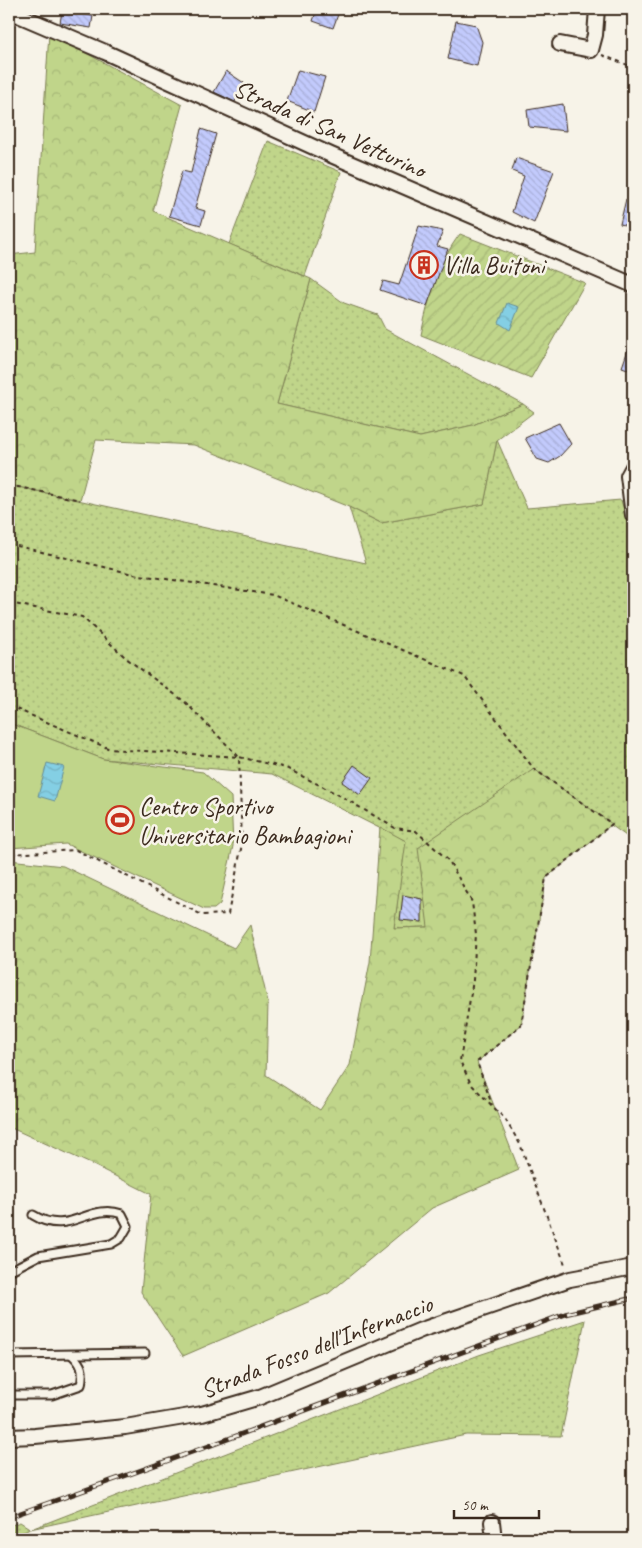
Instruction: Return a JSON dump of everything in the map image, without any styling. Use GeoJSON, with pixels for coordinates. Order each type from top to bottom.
{"type":"FeatureCollection","features":[{"type":"Feature","properties":{"kind":"street"},"geometry":{"type":"LineString","coordinates":[[560,44],[590,50],[595,35],[597,9]]}},
{"type":"Feature","properties":{"kind":"street","name":"Strada di San Vetturino"},"geometry":{"type":"LineString","coordinates":[[9,11],[105,52],[331,155],[633,285]]}},
{"type":"Feature","properties":{"kind":"street"},"geometry":{"type":"LineString","coordinates":[[633,468],[628,476],[633,515]]}},
{"type":"Feature","properties":{"kind":"street","name":"Strada Fosso dell'Infernaccio"},"geometry":{"type":"LineString","coordinates":[[9,1437],[125,1427],[202,1414],[260,1397],[422,1330],[570,1279],[633,1267]]}},
{"type":"Feature","properties":{"kind":"street"},"geometry":{"type":"LineString","coordinates":[[492,1522],[494,1539]]}},
{"type":"Feature","properties":{"kind":"lane"},"geometry":{"type":"LineString","coordinates":[[9,1271],[38,1256],[111,1244],[121,1238],[128,1226],[122,1214],[111,1210],[96,1212],[67,1223],[43,1221],[33,1215]]}},
{"type":"Feature","properties":{"kind":"lane"},"geometry":{"type":"LineString","coordinates":[[9,1355],[146,1353]]}},
{"type":"Feature","properties":{"kind":"lane"},"geometry":{"type":"LineString","coordinates":[[9,1396],[52,1395],[81,1385],[83,1373],[80,1362],[72,1355]]}},
{"type":"Feature","properties":{"kind":"path"},"geometry":{"type":"LineString","coordinates":[[590,50],[633,67]]}},
{"type":"Feature","properties":{"kind":"path"},"geometry":{"type":"LineString","coordinates":[[9,485],[80,500]]}},
{"type":"Feature","properties":{"kind":"path"},"geometry":{"type":"LineString","coordinates":[[9,544],[133,574],[273,595],[464,676],[534,769],[612,824],[546,878],[521,1025],[477,1062],[492,1106]]}},
{"type":"Feature","properties":{"kind":"path"},"geometry":{"type":"LineString","coordinates":[[9,603],[82,617],[126,658],[185,702],[239,757],[242,844],[228,914],[202,915],[76,850],[9,854]]}},
{"type":"Feature","properties":{"kind":"path"},"geometry":{"type":"LineString","coordinates":[[9,706],[110,748],[239,757],[286,768],[339,795],[395,828],[416,831],[450,861],[472,902],[476,934],[474,980],[460,1061],[470,1084],[505,1119],[520,1144],[570,1279]]}},
{"type":"Feature","properties":{"kind":"green space"},"geometry":{"type":"Polygon","coordinates":[[[49,33],[182,105],[153,211],[311,279],[277,404],[420,437],[473,425],[523,404],[534,412],[497,440],[484,504],[381,523],[349,507],[194,445],[96,440],[80,500],[9,485],[9,255],[35,252],[49,33]]]}},
{"type":"Feature","properties":{"kind":"green space"},"geometry":{"type":"Polygon","coordinates":[[[268,141],[341,172],[305,276],[229,244],[268,141]]]}},
{"type":"Feature","properties":{"kind":"green space"},"geometry":{"type":"Polygon","coordinates":[[[460,234],[585,283],[531,378],[421,335],[440,269],[460,234]]]}},
{"type":"Feature","properties":{"kind":"green space"},"geometry":{"type":"Polygon","coordinates":[[[311,279],[344,303],[378,315],[385,329],[523,404],[473,425],[420,437],[277,404],[311,279]]]}},
{"type":"Feature","properties":{"kind":"green space"},"geometry":{"type":"Polygon","coordinates":[[[497,440],[527,508],[621,500],[633,541],[633,841],[533,769],[428,927],[394,928],[405,841],[272,774],[103,759],[9,723],[9,485],[366,563],[349,507],[381,523],[484,504],[497,440]]]}},
{"type":"Feature","properties":{"kind":"green space","name":"Centro Sportivo Universitario Bambagioni"},"geometry":{"type":"Polygon","coordinates":[[[9,723],[103,759],[203,772],[231,797],[233,846],[220,904],[214,909],[204,909],[66,844],[9,848],[9,723]]]}},
{"type":"Feature","properties":{"kind":"green space"},"geometry":{"type":"Polygon","coordinates":[[[534,769],[612,824],[546,878],[521,1025],[477,1062],[519,1170],[432,1208],[329,1293],[183,1356],[141,1292],[151,1194],[91,1164],[9,1127],[9,860],[63,866],[234,948],[250,925],[268,1003],[266,1075],[320,1110],[350,1065],[370,962],[380,827],[406,841],[394,928],[428,927],[418,848],[534,769]]]}},
{"type":"Feature","properties":{"kind":"green space"},"geometry":{"type":"Polygon","coordinates":[[[585,1320],[561,1436],[466,1435],[32,1529],[479,1355],[585,1320]]]}},
{"type":"Feature","properties":{"kind":"green space"},"geometry":{"type":"Polygon","coordinates":[[[20,1522],[31,1529],[9,1539],[9,1526],[20,1522]]]}},
{"type":"Feature","properties":{"kind":"water"},"geometry":{"type":"Polygon","coordinates":[[[507,303],[519,307],[510,330],[499,323],[507,303]]]}},
{"type":"Feature","properties":{"kind":"water"},"geometry":{"type":"Polygon","coordinates":[[[47,763],[64,767],[55,801],[38,796],[47,763]]]}},
{"type":"Feature","properties":{"kind":"building"},"geometry":{"type":"Polygon","coordinates":[[[317,9],[340,9],[333,28],[313,21],[317,9]]]}},
{"type":"Feature","properties":{"kind":"building"},"geometry":{"type":"Polygon","coordinates":[[[62,11],[93,16],[91,28],[60,23],[62,11]]]}},
{"type":"Feature","properties":{"kind":"building"},"geometry":{"type":"Polygon","coordinates":[[[456,21],[476,25],[482,42],[477,66],[448,59],[456,21]]]}},
{"type":"Feature","properties":{"kind":"building"},"geometry":{"type":"Polygon","coordinates":[[[298,70],[325,77],[314,112],[287,101],[298,70]]]}},
{"type":"Feature","properties":{"kind":"building"},"geometry":{"type":"Polygon","coordinates":[[[226,71],[244,83],[235,102],[214,92],[226,71]]]}},
{"type":"Feature","properties":{"kind":"building"},"geometry":{"type":"Polygon","coordinates":[[[563,104],[566,131],[529,127],[527,110],[563,104]]]}},
{"type":"Feature","properties":{"kind":"building"},"geometry":{"type":"Polygon","coordinates":[[[201,129],[216,134],[195,208],[205,211],[201,225],[169,216],[182,171],[191,173],[201,129]]]}},
{"type":"Feature","properties":{"kind":"building"},"geometry":{"type":"Polygon","coordinates":[[[516,158],[554,171],[534,223],[512,212],[524,176],[512,171],[516,158]]]}},
{"type":"Feature","properties":{"kind":"building"},"geometry":{"type":"Polygon","coordinates":[[[626,199],[633,202],[633,227],[620,224],[626,199]]]}},
{"type":"Feature","properties":{"kind":"building","name":"Villa Buitoni"},"geometry":{"type":"Polygon","coordinates":[[[419,226],[443,231],[437,246],[448,249],[427,306],[380,290],[383,281],[399,285],[419,226]]]}},
{"type":"Feature","properties":{"kind":"building"},"geometry":{"type":"Polygon","coordinates":[[[633,338],[633,371],[622,367],[633,338]]]}},
{"type":"Feature","properties":{"kind":"building"},"geometry":{"type":"Polygon","coordinates":[[[559,423],[571,444],[560,456],[549,463],[537,459],[525,438],[559,423]]]}},
{"type":"Feature","properties":{"kind":"building"},"geometry":{"type":"Polygon","coordinates":[[[354,765],[372,778],[360,795],[342,782],[354,765]]]}},
{"type":"Feature","properties":{"kind":"building"},"geometry":{"type":"Polygon","coordinates":[[[403,895],[422,899],[422,922],[400,920],[403,895]]]}},
{"type":"Feature","properties":{"kind":"railway"},"geometry":{"type":"LineString","coordinates":[[9,1517],[209,1446],[565,1314],[633,1298]]}},
{"type":"Feature","properties":{"kind":"place","name":"Villa Buitoni"},"geometry":{"type":"Point","coordinates":[424,265]}},
{"type":"Feature","properties":{"kind":"place","name":"Centro Sportivo Universitario Bambagioni"},"geometry":{"type":"Point","coordinates":[120,820]}}]}
